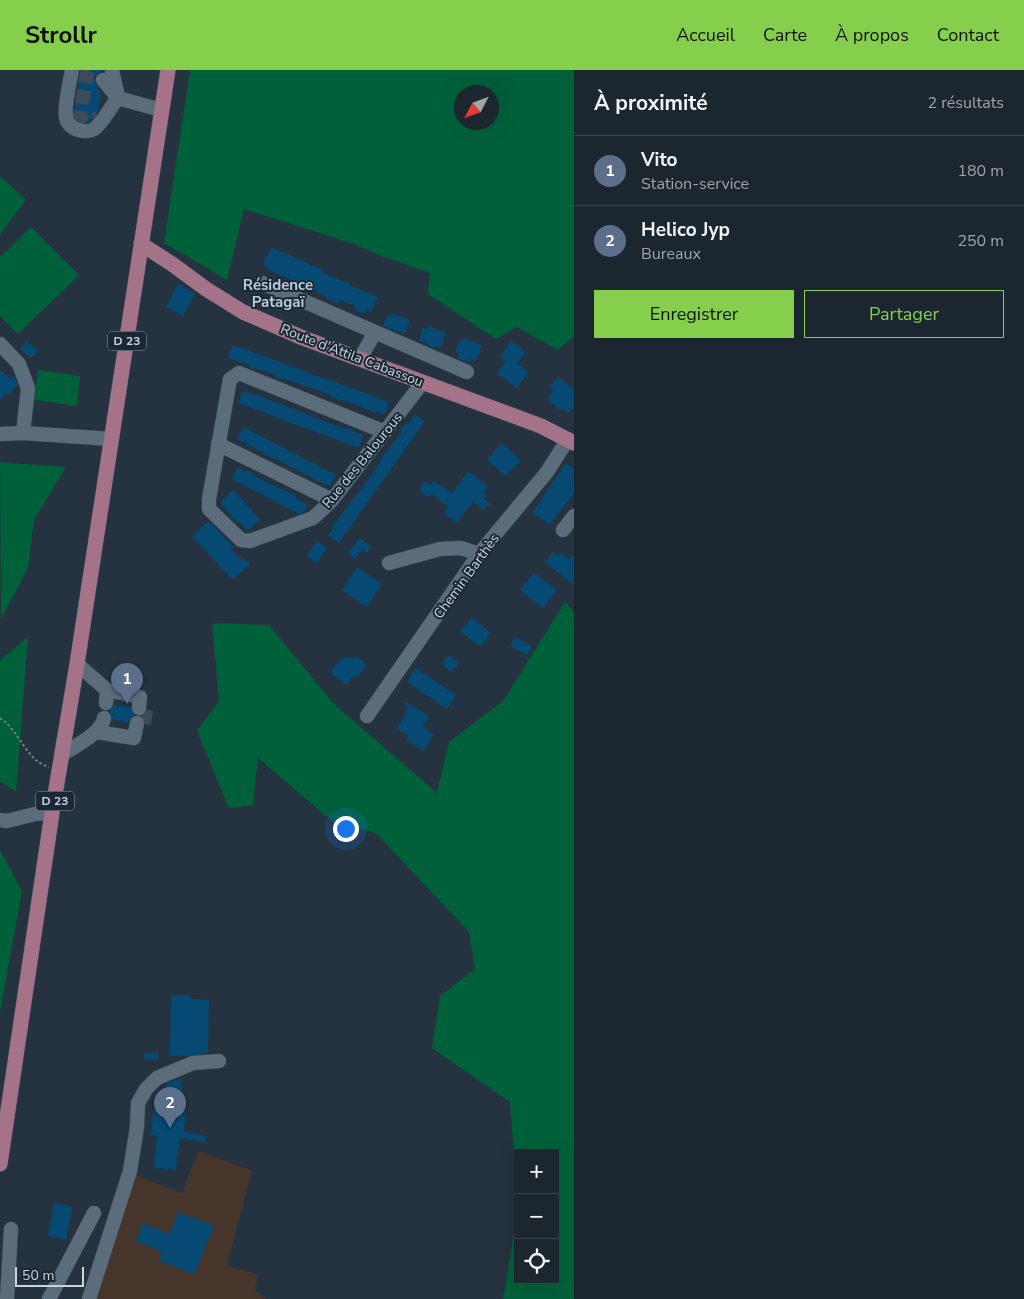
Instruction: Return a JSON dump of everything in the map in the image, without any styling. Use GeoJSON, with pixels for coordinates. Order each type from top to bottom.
{"type":"FeatureCollection","features":[{"type":"Feature","properties":{"kind":"main road","name":"D 23"},"geometry":{"type":"LineString","coordinates":[[0,1164],[52,813],[61,770],[168,70]]}},
{"type":"Feature","properties":{"kind":"main road","name":"Route d'Attila Cabassou"},"geometry":{"type":"LineString","coordinates":[[141,244],[243,312],[303,338],[541,426],[571,441]]}},
{"type":"Feature","properties":{"kind":"street"},"geometry":{"type":"LineString","coordinates":[[72,70],[66,118],[70,125],[76,130],[86,132],[103,121],[109,109]]}},
{"type":"Feature","properties":{"kind":"street"},"geometry":{"type":"LineString","coordinates":[[108,75],[118,98]]}},
{"type":"Feature","properties":{"kind":"street"},"geometry":{"type":"LineString","coordinates":[[98,118],[118,98]]}},
{"type":"Feature","properties":{"kind":"street"},"geometry":{"type":"LineString","coordinates":[[118,98],[161,110]]}},
{"type":"Feature","properties":{"kind":"street"},"geometry":{"type":"LineString","coordinates":[[262,283],[467,372]]}},
{"type":"Feature","properties":{"kind":"street"},"geometry":{"type":"LineString","coordinates":[[360,359],[375,332]]}},
{"type":"Feature","properties":{"kind":"street"},"geometry":{"type":"LineString","coordinates":[[0,344],[19,364],[28,388],[23,433]]}},
{"type":"Feature","properties":{"kind":"street","name":"Rue des Balourous"},"geometry":{"type":"LineString","coordinates":[[385,432],[239,373],[230,379],[209,499],[209,509],[241,540],[250,541],[313,518],[332,500],[385,432],[423,382]]}},
{"type":"Feature","properties":{"kind":"street"},"geometry":{"type":"LineString","coordinates":[[0,434],[23,433],[112,439]]}},
{"type":"Feature","properties":{"kind":"street","name":"Chemin Barthès"},"geometry":{"type":"LineString","coordinates":[[367,716],[479,554],[571,441]]}},
{"type":"Feature","properties":{"kind":"street"},"geometry":{"type":"LineString","coordinates":[[218,444],[332,500]]}},
{"type":"Feature","properties":{"kind":"street"},"geometry":{"type":"LineString","coordinates":[[563,530],[574,516]]}},
{"type":"Feature","properties":{"kind":"street"},"geometry":{"type":"LineString","coordinates":[[389,563],[440,549],[461,548],[479,554]]}},
{"type":"Feature","properties":{"kind":"street"},"geometry":{"type":"LineString","coordinates":[[77,664],[106,697],[142,705]]}},
{"type":"Feature","properties":{"kind":"street"},"geometry":{"type":"LineString","coordinates":[[63,754],[96,732],[103,724],[104,718]]}},
{"type":"Feature","properties":{"kind":"street"},"geometry":{"type":"LineString","coordinates":[[96,732],[134,738],[141,724]]}},
{"type":"Feature","properties":{"kind":"street"},"geometry":{"type":"LineString","coordinates":[[0,820],[7,821],[34,814],[52,813]]}},
{"type":"Feature","properties":{"kind":"street"},"geometry":{"type":"LineString","coordinates":[[89,1299],[130,1171],[137,1127],[138,1103],[146,1089],[158,1078],[193,1063],[219,1060]]}},
{"type":"Feature","properties":{"kind":"street"},"geometry":{"type":"LineString","coordinates":[[49,1299],[94,1214]]}},
{"type":"Feature","properties":{"kind":"street"},"geometry":{"type":"LineString","coordinates":[[7,1299],[11,1229]]}},
{"type":"Feature","properties":{"kind":"street"},"geometry":{"type":"LineString","coordinates":[[0,1294],[7,1299]]}},
{"type":"Feature","properties":{"kind":"path"},"geometry":{"type":"LineString","coordinates":[[0,718],[9,723],[31,756],[42,765],[61,770]]}},
{"type":"Feature","properties":{"kind":"shaded area"},"geometry":{"type":"Polygon","coordinates":[[[198,1151],[252,1170],[227,1266],[258,1274],[255,1290],[266,1299],[94,1299],[135,1175],[182,1193],[198,1151]]]}},
{"type":"Feature","properties":{"kind":"green space"},"geometry":{"type":"Polygon","coordinates":[[[190,70],[574,70],[574,336],[558,350],[517,327],[496,339],[428,294],[430,273],[354,244],[244,209],[227,280],[164,243],[190,70]]]}},
{"type":"Feature","properties":{"kind":"green space"},"geometry":{"type":"Polygon","coordinates":[[[0,176],[26,200],[0,234],[0,176]]]}},
{"type":"Feature","properties":{"kind":"green space"},"geometry":{"type":"Polygon","coordinates":[[[31,227],[79,275],[18,334],[0,316],[0,257],[31,227]]]}},
{"type":"Feature","properties":{"kind":"green space"},"geometry":{"type":"Polygon","coordinates":[[[38,370],[80,376],[77,406],[34,400],[38,370]]]}},
{"type":"Feature","properties":{"kind":"green space"},"geometry":{"type":"Polygon","coordinates":[[[0,462],[66,467],[34,520],[28,568],[1,619],[0,462]]]}},
{"type":"Feature","properties":{"kind":"green space"},"geometry":{"type":"Polygon","coordinates":[[[565,602],[574,612],[574,1299],[503,1299],[514,1234],[514,1284],[559,1284],[559,1149],[514,1149],[514,1153],[510,1102],[432,1048],[440,996],[475,969],[469,932],[376,833],[333,822],[258,758],[253,805],[229,808],[197,731],[219,701],[212,623],[269,625],[335,705],[437,793],[449,742],[503,701],[565,602]]]}},
{"type":"Feature","properties":{"kind":"green space"},"geometry":{"type":"Polygon","coordinates":[[[28,637],[16,792],[0,781],[0,660],[28,637]]]}},
{"type":"Feature","properties":{"kind":"green space"},"geometry":{"type":"Polygon","coordinates":[[[0,850],[22,891],[0,1012],[0,850]]]}},
{"type":"Feature","properties":{"kind":"building"},"geometry":{"type":"Polygon","coordinates":[[[81,70],[103,70],[95,77],[96,85],[101,92],[99,110],[92,120],[86,123],[79,121],[75,116],[75,101],[81,70]]]}},
{"type":"Feature","properties":{"kind":"building"},"geometry":{"type":"Polygon","coordinates":[[[271,247],[323,270],[323,273],[351,284],[350,286],[378,297],[371,312],[366,310],[364,314],[354,310],[356,306],[339,300],[338,303],[325,298],[326,296],[266,269],[268,266],[263,264],[271,247]]]}},
{"type":"Feature","properties":{"kind":"building"},"geometry":{"type":"Polygon","coordinates":[[[178,284],[195,293],[183,316],[166,307],[178,284]]]}},
{"type":"Feature","properties":{"kind":"building"},"geometry":{"type":"Polygon","coordinates":[[[390,313],[410,320],[405,334],[383,326],[390,313]]]}},
{"type":"Feature","properties":{"kind":"building"},"geometry":{"type":"Polygon","coordinates":[[[428,326],[446,333],[440,348],[435,346],[434,348],[419,340],[423,328],[426,329],[428,326]]]}},
{"type":"Feature","properties":{"kind":"building"},"geometry":{"type":"Polygon","coordinates":[[[463,338],[482,345],[476,360],[471,359],[469,363],[457,358],[459,353],[455,352],[460,340],[462,341],[463,338]]]}},
{"type":"Feature","properties":{"kind":"building"},"geometry":{"type":"Polygon","coordinates":[[[27,341],[39,351],[31,358],[20,349],[27,341]]]}},
{"type":"Feature","properties":{"kind":"building"},"geometry":{"type":"Polygon","coordinates":[[[511,341],[526,352],[517,363],[529,372],[517,388],[497,373],[506,361],[500,356],[511,341]]]}},
{"type":"Feature","properties":{"kind":"building"},"geometry":{"type":"Polygon","coordinates":[[[233,345],[389,402],[384,415],[275,377],[276,375],[228,358],[233,345]]]}},
{"type":"Feature","properties":{"kind":"building"},"geometry":{"type":"Polygon","coordinates":[[[0,370],[11,379],[14,376],[18,385],[0,400],[0,370]]]}},
{"type":"Feature","properties":{"kind":"building"},"geometry":{"type":"Polygon","coordinates":[[[558,377],[574,389],[574,407],[569,413],[563,409],[562,411],[547,400],[553,391],[549,388],[558,377]]]}},
{"type":"Feature","properties":{"kind":"building"},"geometry":{"type":"Polygon","coordinates":[[[243,391],[355,431],[363,435],[360,445],[358,448],[238,403],[243,391]]]}},
{"type":"Feature","properties":{"kind":"building"},"geometry":{"type":"Polygon","coordinates":[[[415,414],[425,421],[339,543],[328,535],[334,528],[332,527],[402,432],[400,431],[406,423],[408,425],[415,414]]]}},
{"type":"Feature","properties":{"kind":"building"},"geometry":{"type":"Polygon","coordinates":[[[243,427],[336,475],[330,486],[312,479],[237,439],[243,427]]]}},
{"type":"Feature","properties":{"kind":"building"},"geometry":{"type":"Polygon","coordinates":[[[501,443],[521,460],[506,476],[487,460],[501,443]]]}},
{"type":"Feature","properties":{"kind":"building"},"geometry":{"type":"Polygon","coordinates":[[[566,463],[574,468],[574,493],[550,525],[532,513],[566,463]]]}},
{"type":"Feature","properties":{"kind":"building"},"geometry":{"type":"Polygon","coordinates":[[[237,468],[246,472],[246,470],[254,476],[297,496],[295,498],[308,505],[304,512],[299,514],[232,479],[237,468]]]}},
{"type":"Feature","properties":{"kind":"building"},"geometry":{"type":"Polygon","coordinates":[[[468,471],[488,486],[484,492],[487,495],[484,499],[490,504],[484,510],[473,502],[457,523],[444,513],[448,507],[431,494],[429,498],[419,490],[425,481],[431,485],[435,481],[452,493],[468,471]]]}},
{"type":"Feature","properties":{"kind":"building"},"geometry":{"type":"Polygon","coordinates":[[[233,490],[260,519],[248,531],[238,521],[236,522],[220,502],[233,490]]]}},
{"type":"Feature","properties":{"kind":"building"},"geometry":{"type":"Polygon","coordinates":[[[209,521],[234,547],[231,549],[241,560],[244,558],[250,564],[233,580],[192,536],[209,521]]]}},
{"type":"Feature","properties":{"kind":"building"},"geometry":{"type":"Polygon","coordinates":[[[360,538],[371,547],[367,553],[362,549],[355,559],[348,553],[360,538]]]}},
{"type":"Feature","properties":{"kind":"building"},"geometry":{"type":"Polygon","coordinates":[[[317,541],[327,548],[317,563],[306,556],[317,541]]]}},
{"type":"Feature","properties":{"kind":"building"},"geometry":{"type":"Polygon","coordinates":[[[553,552],[557,556],[560,553],[569,560],[574,554],[574,585],[545,562],[553,552]]]}},
{"type":"Feature","properties":{"kind":"building"},"geometry":{"type":"Polygon","coordinates":[[[357,567],[382,584],[367,607],[342,590],[357,567]]]}},
{"type":"Feature","properties":{"kind":"building"},"geometry":{"type":"Polygon","coordinates":[[[534,573],[557,590],[543,608],[520,590],[534,573]]]}},
{"type":"Feature","properties":{"kind":"building"},"geometry":{"type":"Polygon","coordinates":[[[472,617],[491,633],[480,647],[460,631],[472,617]]]}},
{"type":"Feature","properties":{"kind":"building"},"geometry":{"type":"Polygon","coordinates":[[[515,637],[532,646],[527,655],[510,646],[515,637]]]}},
{"type":"Feature","properties":{"kind":"building"},"geometry":{"type":"Polygon","coordinates":[[[448,655],[459,663],[452,672],[442,664],[448,655]]]}},
{"type":"Feature","properties":{"kind":"building"},"geometry":{"type":"Polygon","coordinates":[[[358,657],[367,665],[357,677],[355,675],[346,685],[330,672],[342,658],[358,657]]]}},
{"type":"Feature","properties":{"kind":"building"},"geometry":{"type":"Polygon","coordinates":[[[416,668],[456,695],[447,709],[407,682],[416,668]]]}},
{"type":"Feature","properties":{"kind":"building"},"geometry":{"type":"Polygon","coordinates":[[[404,701],[429,716],[423,727],[434,734],[424,751],[406,740],[409,736],[397,729],[408,710],[404,701]]]}},
{"type":"Feature","properties":{"kind":"building"},"geometry":{"type":"Polygon","coordinates":[[[114,705],[130,707],[134,715],[128,722],[112,719],[109,711],[114,705]]]}},
{"type":"Feature","properties":{"kind":"building"},"geometry":{"type":"Polygon","coordinates":[[[148,709],[152,710],[149,725],[146,724],[142,716],[148,709]]]}},
{"type":"Feature","properties":{"kind":"building"},"geometry":{"type":"Polygon","coordinates":[[[171,995],[191,995],[191,999],[209,1000],[208,1053],[188,1056],[170,1055],[171,995]]]}},
{"type":"Feature","properties":{"kind":"building"},"geometry":{"type":"Polygon","coordinates":[[[144,1053],[158,1053],[158,1060],[144,1059],[144,1053]]]}},
{"type":"Feature","properties":{"kind":"building"},"geometry":{"type":"Polygon","coordinates":[[[175,1080],[182,1081],[181,1104],[186,1105],[184,1132],[206,1136],[205,1142],[180,1138],[176,1170],[154,1168],[157,1136],[151,1135],[154,1102],[166,1103],[167,1083],[175,1080]]]}},
{"type":"Feature","properties":{"kind":"building"},"geometry":{"type":"Polygon","coordinates":[[[54,1203],[72,1207],[66,1240],[48,1236],[54,1203]]]}},
{"type":"Feature","properties":{"kind":"building"},"geometry":{"type":"Polygon","coordinates":[[[178,1212],[214,1226],[194,1275],[159,1260],[162,1252],[136,1241],[143,1223],[169,1234],[178,1212]]]}},
{"type":"Feature","properties":{"kind":"tunnel"},"geometry":{"type":"LineString","coordinates":[[89,70],[80,115],[82,119],[88,122],[98,118]]}},
{"type":"Feature","properties":{"kind":"tunnel"},"geometry":{"type":"LineString","coordinates":[[144,724],[146,709]]}},
{"type":"Feature","properties":{"kind":"place","name":"Vito"},"geometry":{"type":"Point","coordinates":[127,704]}},
{"type":"Feature","properties":{"kind":"place","name":"Helico Jyp"},"geometry":{"type":"Point","coordinates":[170,1128]}},
{"type":"Feature","properties":{"kind":"district","name":"Résidence Patagaï"},"geometry":{"type":"Point","coordinates":[278,294]}}]}
